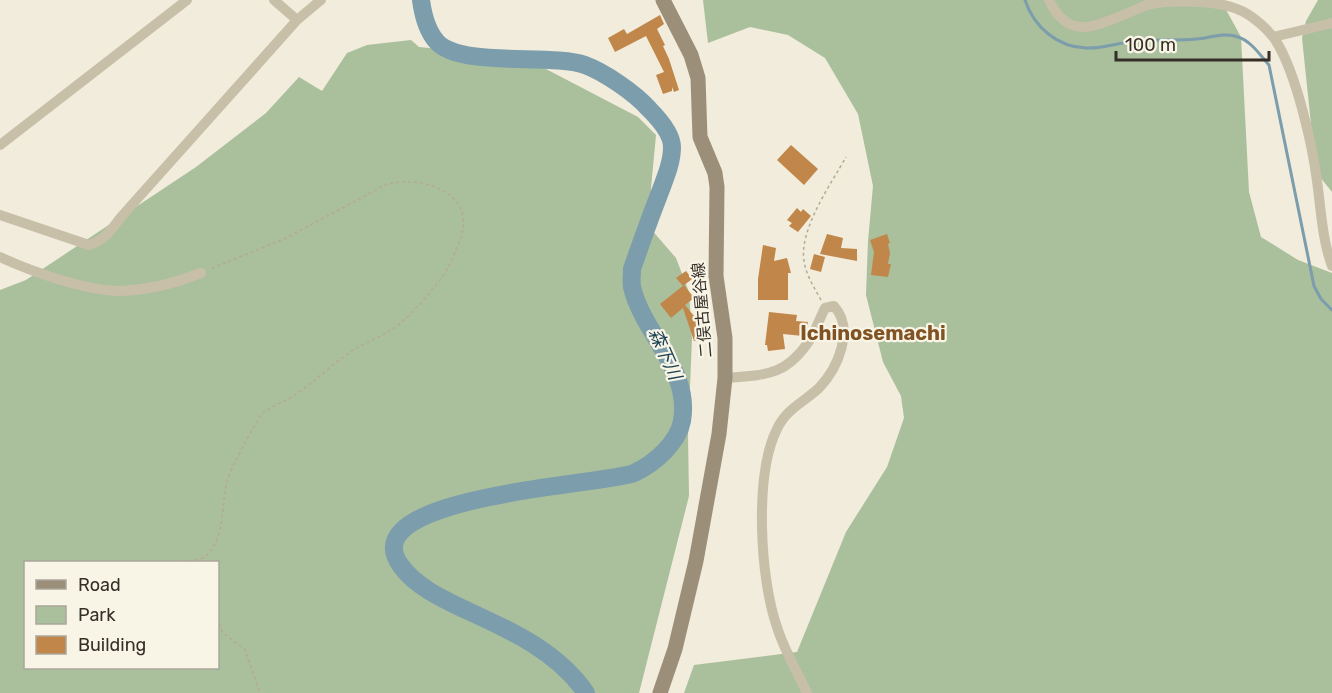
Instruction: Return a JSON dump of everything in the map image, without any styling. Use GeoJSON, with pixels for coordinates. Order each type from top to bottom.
{"type":"FeatureCollection","features":[{"type":"Feature","properties":{"kind":"main road","name":"二俣古屋谷線"},"geometry":{"type":"LineString","coordinates":[[660,693],[675,649],[696,561],[719,434],[725,378],[725,338],[716,276],[717,187],[715,173],[700,137],[698,78],[691,55],[663,0]]}},
{"type":"Feature","properties":{"kind":"street"},"geometry":{"type":"LineString","coordinates":[[0,145],[187,0]]}},
{"type":"Feature","properties":{"kind":"street"},"geometry":{"type":"LineString","coordinates":[[274,0],[297,20]]}},
{"type":"Feature","properties":{"kind":"street"},"geometry":{"type":"LineString","coordinates":[[0,215],[89,245],[98,242],[108,234],[297,20],[321,0]]}},
{"type":"Feature","properties":{"kind":"street"},"geometry":{"type":"LineString","coordinates":[[1049,0],[1055,13],[1072,25],[1084,27],[1150,4],[1211,3],[1238,9],[1273,37],[1286,62],[1303,114],[1316,170],[1324,235],[1332,266]]}},
{"type":"Feature","properties":{"kind":"street"},"geometry":{"type":"LineString","coordinates":[[1273,37],[1332,23]]}},
{"type":"Feature","properties":{"kind":"street"},"geometry":{"type":"LineString","coordinates":[[0,257],[90,287],[118,291],[145,288],[201,273]]}},
{"type":"Feature","properties":{"kind":"street"},"geometry":{"type":"LineString","coordinates":[[725,378],[776,372],[790,364],[812,337],[825,308],[834,306],[842,315],[844,339],[836,362],[819,388],[792,408],[777,428],[765,473],[763,507],[765,569],[771,608],[777,628],[807,693]]}},
{"type":"Feature","properties":{"kind":"path"},"geometry":{"type":"LineString","coordinates":[[825,308],[808,276],[803,259],[806,236],[814,216],[846,157]]}},
{"type":"Feature","properties":{"kind":"path"},"geometry":{"type":"LineString","coordinates":[[195,561],[207,556],[212,547],[224,516],[227,480],[254,424],[263,413],[294,396],[351,351],[394,328],[410,315],[447,270],[463,234],[462,212],[454,199],[446,192],[430,185],[405,181],[387,184],[285,239],[201,273]]}},
{"type":"Feature","properties":{"kind":"path"},"geometry":{"type":"LineString","coordinates":[[219,622],[222,632],[245,650],[260,693]]}},
{"type":"Feature","properties":{"kind":"green space"},"geometry":{"type":"Polygon","coordinates":[[[703,0],[1214,0],[1224,6],[1241,37],[1249,192],[1261,237],[1298,260],[1332,273],[1332,693],[684,693],[694,665],[797,652],[846,532],[887,467],[904,418],[901,396],[883,362],[866,295],[873,186],[858,114],[825,58],[788,35],[750,27],[708,43],[703,0]]]}},
{"type":"Feature","properties":{"kind":"green space"},"geometry":{"type":"Polygon","coordinates":[[[1318,0],[1332,0],[1332,192],[1316,172],[1302,38],[1306,21],[1318,0]]]}},
{"type":"Feature","properties":{"kind":"green space"},"geometry":{"type":"Polygon","coordinates":[[[411,40],[419,47],[523,57],[638,117],[656,135],[650,228],[676,258],[689,292],[692,338],[688,435],[689,496],[639,693],[0,693],[0,290],[26,280],[196,167],[266,113],[299,77],[322,91],[347,53],[367,45],[411,40]]]}},
{"type":"Feature","properties":{"kind":"building"},"geometry":{"type":"Polygon","coordinates":[[[660,15],[664,24],[657,29],[665,45],[663,46],[679,90],[674,92],[672,87],[672,91],[663,94],[656,75],[664,72],[646,36],[615,52],[608,38],[624,29],[627,34],[660,15]]]}},
{"type":"Feature","properties":{"kind":"building"},"geometry":{"type":"Polygon","coordinates":[[[791,145],[818,169],[804,185],[777,160],[791,145]]]}},
{"type":"Feature","properties":{"kind":"building"},"geometry":{"type":"Polygon","coordinates":[[[797,208],[801,212],[803,209],[811,216],[798,232],[789,226],[792,223],[787,220],[797,208]]]}},
{"type":"Feature","properties":{"kind":"building"},"geometry":{"type":"Polygon","coordinates":[[[827,234],[843,238],[841,248],[857,249],[857,261],[820,254],[827,234]]]}},
{"type":"Feature","properties":{"kind":"building"},"geometry":{"type":"Polygon","coordinates":[[[887,234],[890,243],[888,244],[890,253],[888,264],[891,264],[888,277],[871,275],[874,252],[870,240],[887,234]]]}},
{"type":"Feature","properties":{"kind":"building"},"geometry":{"type":"Polygon","coordinates":[[[763,245],[776,248],[774,261],[787,258],[791,273],[788,273],[788,300],[758,300],[758,279],[763,245]]]}},
{"type":"Feature","properties":{"kind":"building"},"geometry":{"type":"Polygon","coordinates":[[[814,254],[825,257],[821,272],[810,269],[814,254]]]}},
{"type":"Feature","properties":{"kind":"building"},"geometry":{"type":"Polygon","coordinates":[[[686,271],[692,279],[683,286],[676,278],[686,271]]]}},
{"type":"Feature","properties":{"kind":"building"},"geometry":{"type":"Polygon","coordinates":[[[684,285],[694,298],[685,305],[694,316],[702,313],[710,336],[694,341],[683,308],[671,318],[660,304],[684,285]]]}},
{"type":"Feature","properties":{"kind":"building"},"geometry":{"type":"Polygon","coordinates":[[[769,312],[797,315],[796,321],[808,322],[805,334],[803,336],[783,334],[785,349],[768,351],[765,345],[769,312]]]}},
{"type":"Feature","properties":{"kind":"waterway","name":"森下川"},"geometry":{"type":"LineString","coordinates":[[421,0],[428,28],[437,42],[449,50],[485,58],[551,60],[593,68],[628,90],[643,103],[670,137],[672,154],[669,167],[632,269],[632,287],[638,304],[680,385],[683,402],[682,421],[676,437],[664,452],[634,473],[488,497],[444,509],[411,523],[395,542],[401,566],[423,587],[533,644],[562,666],[586,693]]}},
{"type":"Feature","properties":{"kind":"waterway"},"geometry":{"type":"LineString","coordinates":[[1025,0],[1034,19],[1048,34],[1075,47],[1092,48],[1137,41],[1189,40],[1228,35],[1243,39],[1255,49],[1269,65],[1314,286],[1321,299],[1332,310]]}},
{"type":"Feature","properties":{"kind":"district","name":"Ichinosemachi"},"geometry":{"type":"Point","coordinates":[873,333]}}]}
